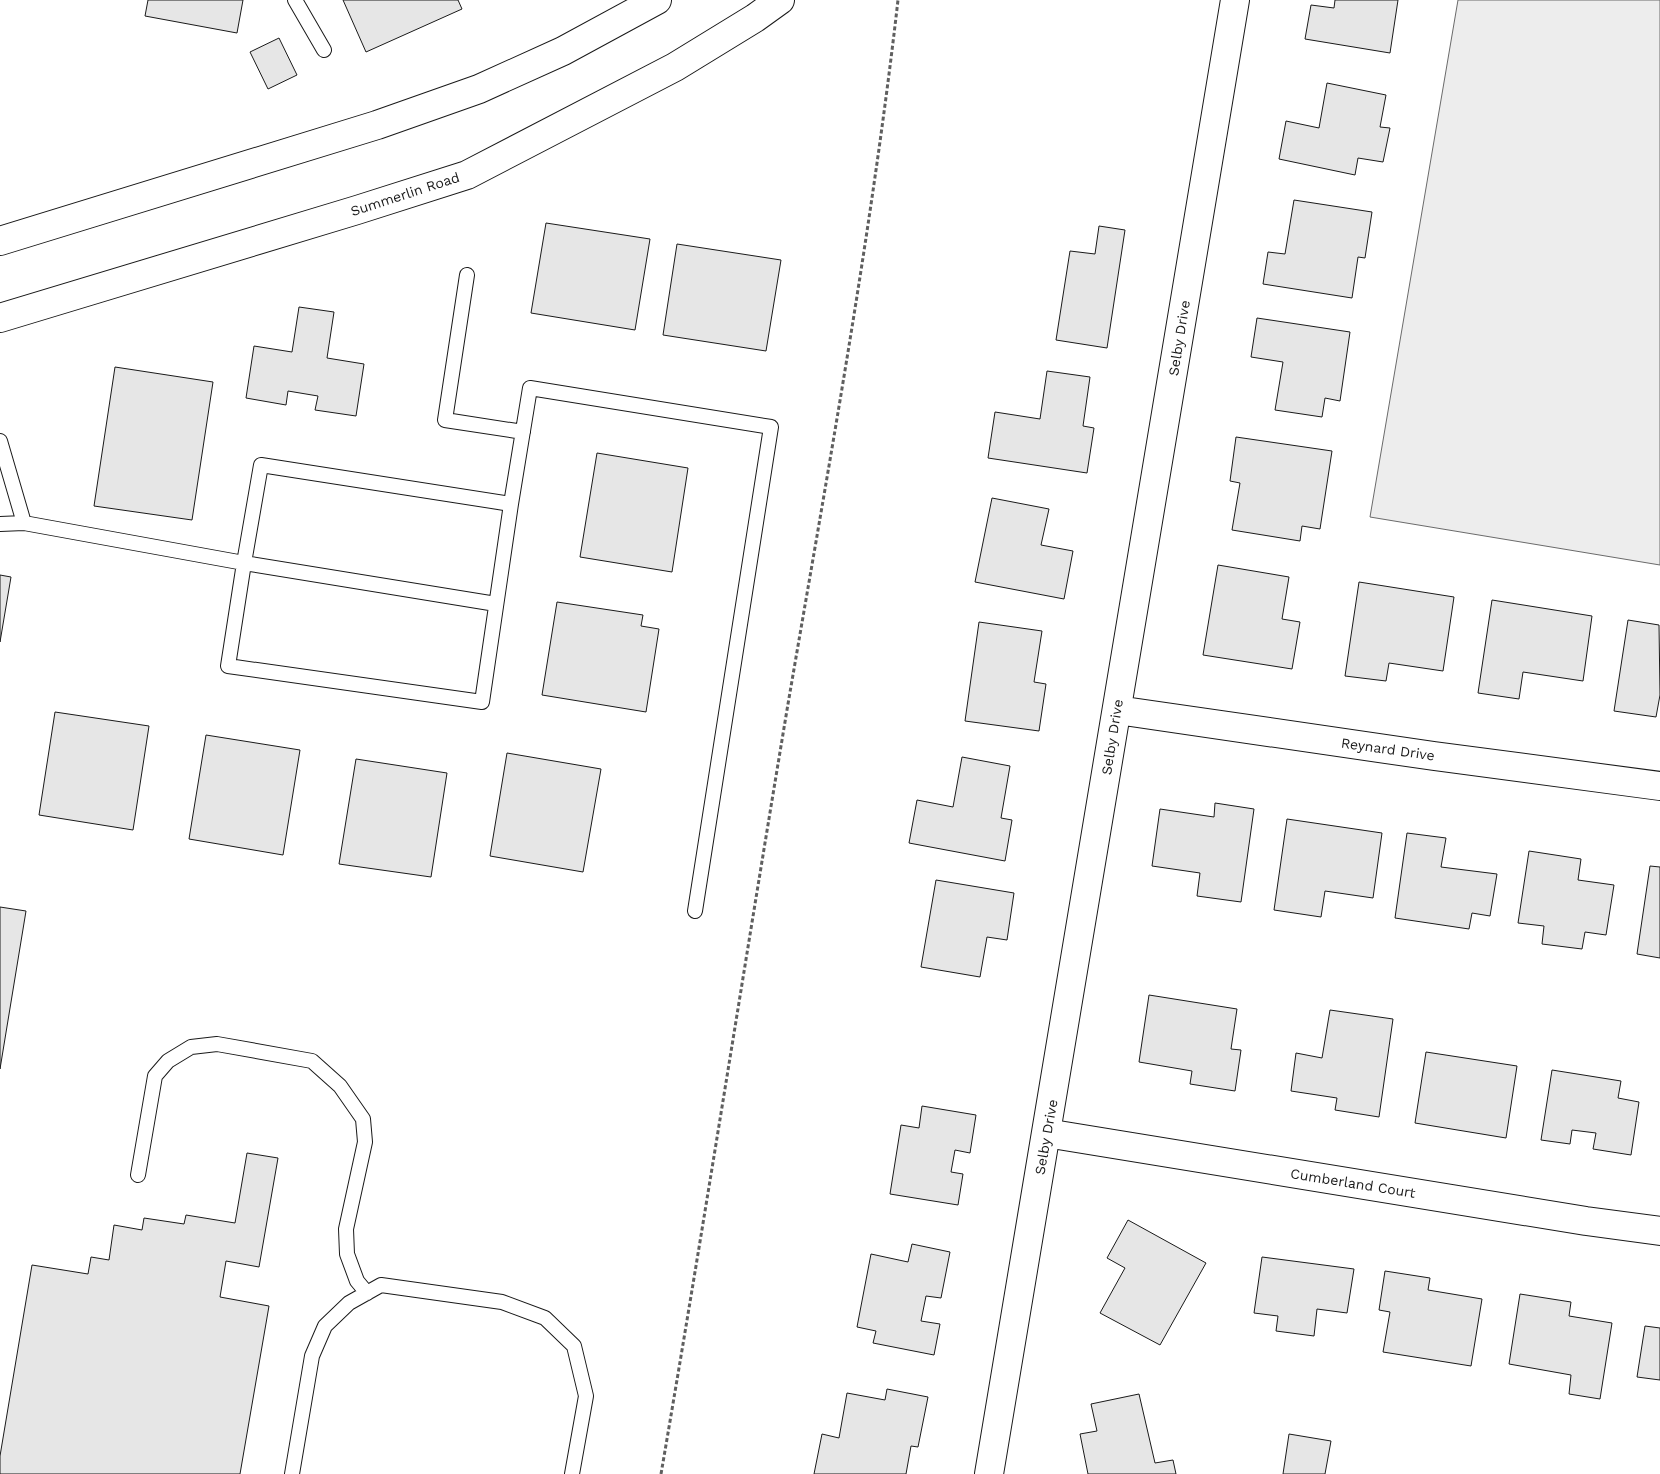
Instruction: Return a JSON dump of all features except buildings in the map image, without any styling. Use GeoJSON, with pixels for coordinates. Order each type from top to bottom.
{"type":"FeatureCollection","features":[{"type":"Feature","properties":{"kind":"street"},"geometry":{"type":"LineString","coordinates":[[0,241],[377,125],[479,89],[563,51],[657,0]]}},
{"type":"Feature","properties":{"kind":"street","name":"Summerlin Road"},"geometry":{"type":"LineString","coordinates":[[0,318],[358,210],[467,175],[675,67],[755,18],[780,0]]}},
{"type":"Feature","properties":{"kind":"street","name":"Selby Drive"},"geometry":{"type":"LineString","coordinates":[[989,1474],[1235,0]]}},
{"type":"Feature","properties":{"kind":"street","name":"Reynard Drive"},"geometry":{"type":"LineString","coordinates":[[1117,710],[1660,786]]}},
{"type":"Feature","properties":{"kind":"street","name":"Cumberland Court"},"geometry":{"type":"LineString","coordinates":[[1046,1133],[1586,1221],[1660,1231]]}},
{"type":"Feature","properties":{"kind":"lane"},"geometry":{"type":"LineString","coordinates":[[295,0],[324,50]]}},
{"type":"Feature","properties":{"kind":"lane"},"geometry":{"type":"LineString","coordinates":[[467,275],[445,420],[523,432]]}},
{"type":"Feature","properties":{"kind":"lane"},"geometry":{"type":"LineString","coordinates":[[511,504],[261,465],[228,666],[482,702],[530,388],[771,427],[695,911]]}},
{"type":"Feature","properties":{"kind":"lane"},"geometry":{"type":"LineString","coordinates":[[0,441],[24,523]]}},
{"type":"Feature","properties":{"kind":"lane"},"geometry":{"type":"LineString","coordinates":[[0,524],[24,523],[244,563],[496,604]]}},
{"type":"Feature","properties":{"kind":"lane"},"geometry":{"type":"LineString","coordinates":[[138,1175],[155,1076],[168,1061],[191,1047],[218,1044],[312,1061],[340,1086],[363,1119],[365,1142],[346,1229],[347,1254],[357,1281],[367,1293]]}},
{"type":"Feature","properties":{"kind":"lane"},"geometry":{"type":"LineString","coordinates":[[292,1474],[312,1356],[325,1326],[349,1303],[381,1286],[502,1302],[545,1318],[574,1346],[586,1396],[572,1474]]}},
{"type":"Feature","properties":{"kind":"path"},"geometry":{"type":"LineString","coordinates":[[661,1474],[870,217],[898,0]]}},
{"type":"Feature","properties":{"kind":"shaded area"},"geometry":{"type":"Polygon","coordinates":[[[1458,0],[1660,0],[1660,565],[1370,517],[1458,0]]]}}]}
